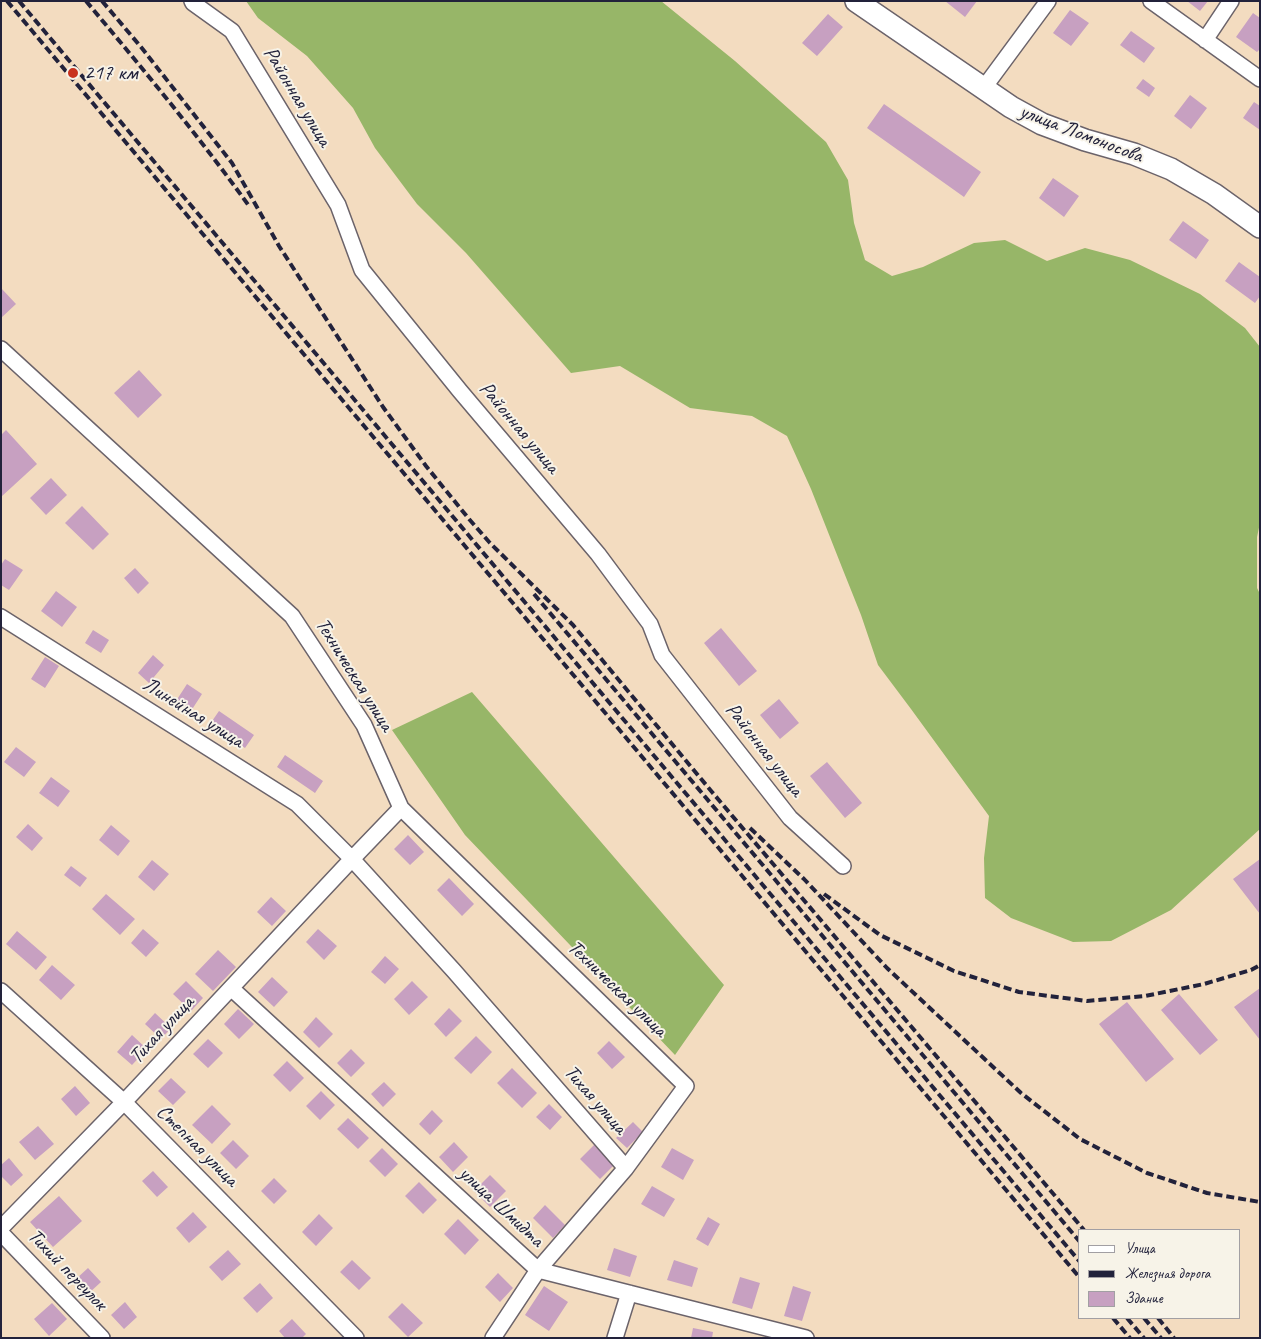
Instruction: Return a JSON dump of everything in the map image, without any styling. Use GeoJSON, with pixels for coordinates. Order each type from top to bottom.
{"type":"FeatureCollection","features":[{"type":"Feature","properties":{"kind":"street","name":"Районная улица"},"geometry":{"type":"LineString","coordinates":[[192,1],[232,31],[338,205],[362,270],[460,391],[598,554],[650,624],[662,655],[790,818],[843,866]]}},
{"type":"Feature","properties":{"kind":"street","name":"улица Ломоносова"},"geometry":{"type":"LineString","coordinates":[[856,1],[1011,107],[1042,124],[1085,140],[1134,154],[1171,169],[1214,194],[1260,227]]}},
{"type":"Feature","properties":{"kind":"street"},"geometry":{"type":"LineString","coordinates":[[983,89],[1048,1]]}},
{"type":"Feature","properties":{"kind":"street"},"geometry":{"type":"LineString","coordinates":[[1151,1],[1260,79]]}},
{"type":"Feature","properties":{"kind":"street"},"geometry":{"type":"LineString","coordinates":[[1205,40],[1231,1]]}},
{"type":"Feature","properties":{"kind":"street","name":"Техническая улица"},"geometry":{"type":"LineString","coordinates":[[1,349],[292,616],[364,725],[401,808],[686,1086],[626,1168]]}},
{"type":"Feature","properties":{"kind":"street","name":"Линейная улица"},"geometry":{"type":"LineString","coordinates":[[1,617],[298,804],[352,859]]}},
{"type":"Feature","properties":{"kind":"street","name":"Тихая улица"},"geometry":{"type":"LineString","coordinates":[[1,1228],[124,1102],[401,808]]}},
{"type":"Feature","properties":{"kind":"street","name":"Тихая улица"},"geometry":{"type":"LineString","coordinates":[[352,859],[454,971],[626,1168]]}},
{"type":"Feature","properties":{"kind":"street","name":"улица Шмидта"},"geometry":{"type":"LineString","coordinates":[[231,988],[538,1270],[806,1338]]}},
{"type":"Feature","properties":{"kind":"street","name":"Степная улица"},"geometry":{"type":"LineString","coordinates":[[1,991],[124,1102],[356,1338]]}},
{"type":"Feature","properties":{"kind":"street"},"geometry":{"type":"LineString","coordinates":[[493,1338],[538,1270],[626,1168]]}},
{"type":"Feature","properties":{"kind":"street","name":"Тихий переулок"},"geometry":{"type":"LineString","coordinates":[[1,1233],[102,1338]]}},
{"type":"Feature","properties":{"kind":"street"},"geometry":{"type":"LineString","coordinates":[[615,1338],[629,1293]]}},
{"type":"Feature","properties":{"kind":"green space"},"geometry":{"type":"Polygon","coordinates":[[[246,1],[661,1],[735,61],[826,142],[848,180],[854,223],[865,260],[892,276],[923,267],[974,243],[1005,240],[1047,261],[1085,248],[1130,260],[1200,294],[1245,328],[1260,347],[1260,523],[1257,537],[1257,588],[1260,594],[1260,829],[1171,910],[1111,941],[1073,942],[1011,918],[985,898],[984,858],[989,816],[878,665],[861,615],[811,489],[787,436],[752,416],[690,408],[620,366],[571,373],[466,253],[417,204],[375,148],[353,108],[307,56],[258,18],[246,1]]]}},
{"type":"Feature","properties":{"kind":"green space"},"geometry":{"type":"Polygon","coordinates":[[[472,692],[724,985],[675,1055],[465,835],[392,730],[472,692]]]}},
{"type":"Feature","properties":{"kind":"building"},"geometry":{"type":"Polygon","coordinates":[[[945,1],[977,1],[965,17],[945,1]]]}},
{"type":"Feature","properties":{"kind":"building"},"geometry":{"type":"Polygon","coordinates":[[[1187,1],[1208,1],[1200,11],[1187,1]]]}},
{"type":"Feature","properties":{"kind":"building"},"geometry":{"type":"Polygon","coordinates":[[[1070,10],[1089,23],[1071,46],[1053,33],[1070,10]]]}},
{"type":"Feature","properties":{"kind":"building"},"geometry":{"type":"Polygon","coordinates":[[[1253,13],[1260,18],[1260,49],[1257,52],[1236,37],[1253,13]]]}},
{"type":"Feature","properties":{"kind":"building"},"geometry":{"type":"Polygon","coordinates":[[[828,14],[843,27],[817,56],[802,43],[828,14]]]}},
{"type":"Feature","properties":{"kind":"building"},"geometry":{"type":"Polygon","coordinates":[[[1131,31],[1155,48],[1144,63],[1120,45],[1131,31]]]}},
{"type":"Feature","properties":{"kind":"building"},"geometry":{"type":"Polygon","coordinates":[[[1143,79],[1155,88],[1149,97],[1136,88],[1143,79]]]}},
{"type":"Feature","properties":{"kind":"building"},"geometry":{"type":"Polygon","coordinates":[[[1190,95],[1207,108],[1191,129],[1174,116],[1190,95]]]}},
{"type":"Feature","properties":{"kind":"building"},"geometry":{"type":"Polygon","coordinates":[[[1254,102],[1260,106],[1260,130],[1243,118],[1254,102]]]}},
{"type":"Feature","properties":{"kind":"building"},"geometry":{"type":"Polygon","coordinates":[[[884,104],[981,172],[964,197],[867,128],[884,104]]]}},
{"type":"Feature","properties":{"kind":"building"},"geometry":{"type":"Polygon","coordinates":[[[1053,178],[1079,196],[1064,217],[1039,198],[1053,178]]]}},
{"type":"Feature","properties":{"kind":"building"},"geometry":{"type":"Polygon","coordinates":[[[1183,221],[1209,240],[1196,259],[1169,240],[1183,221]]]}},
{"type":"Feature","properties":{"kind":"building"},"geometry":{"type":"Polygon","coordinates":[[[1239,262],[1260,277],[1260,296],[1255,303],[1225,281],[1239,262]]]}},
{"type":"Feature","properties":{"kind":"building"},"geometry":{"type":"Polygon","coordinates":[[[1,288],[16,304],[1,318],[1,288]]]}},
{"type":"Feature","properties":{"kind":"building"},"geometry":{"type":"Polygon","coordinates":[[[139,370],[162,395],[138,418],[114,393],[139,370]]]}},
{"type":"Feature","properties":{"kind":"building"},"geometry":{"type":"Polygon","coordinates":[[[6,430],[37,464],[1,497],[1,435],[6,430]]]}},
{"type":"Feature","properties":{"kind":"building"},"geometry":{"type":"Polygon","coordinates":[[[51,478],[67,495],[46,515],[30,498],[51,478]]]}},
{"type":"Feature","properties":{"kind":"building"},"geometry":{"type":"Polygon","coordinates":[[[82,506],[109,534],[93,550],[65,523],[82,506]]]}},
{"type":"Feature","properties":{"kind":"building"},"geometry":{"type":"Polygon","coordinates":[[[5,559],[23,570],[9,590],[1,585],[1,565],[5,559]]]}},
{"type":"Feature","properties":{"kind":"building"},"geometry":{"type":"Polygon","coordinates":[[[135,568],[149,583],[138,594],[124,578],[135,568]]]}},
{"type":"Feature","properties":{"kind":"building"},"geometry":{"type":"Polygon","coordinates":[[[56,591],[77,607],[62,627],[41,611],[56,591]]]}},
{"type":"Feature","properties":{"kind":"building"},"geometry":{"type":"Polygon","coordinates":[[[721,628],[757,671],[739,686],[704,643],[721,628]]]}},
{"type":"Feature","properties":{"kind":"building"},"geometry":{"type":"Polygon","coordinates":[[[93,630],[109,640],[101,653],[85,643],[93,630]]]}},
{"type":"Feature","properties":{"kind":"building"},"geometry":{"type":"Polygon","coordinates":[[[153,655],[164,665],[149,683],[138,673],[153,655]]]}},
{"type":"Feature","properties":{"kind":"building"},"geometry":{"type":"Polygon","coordinates":[[[45,657],[59,666],[45,688],[31,679],[45,657]]]}},
{"type":"Feature","properties":{"kind":"building"},"geometry":{"type":"Polygon","coordinates":[[[187,684],[202,694],[191,711],[176,701],[187,684]]]}},
{"type":"Feature","properties":{"kind":"building"},"geometry":{"type":"Polygon","coordinates":[[[779,699],[799,723],[780,739],[760,715],[779,699]]]}},
{"type":"Feature","properties":{"kind":"building"},"geometry":{"type":"Polygon","coordinates":[[[219,711],[254,735],[245,748],[210,724],[219,711]]]}},
{"type":"Feature","properties":{"kind":"building"},"geometry":{"type":"Polygon","coordinates":[[[16,747],[36,762],[24,777],[4,762],[16,747]]]}},
{"type":"Feature","properties":{"kind":"building"},"geometry":{"type":"Polygon","coordinates":[[[285,755],[323,781],[315,793],[277,767],[285,755]]]}},
{"type":"Feature","properties":{"kind":"building"},"geometry":{"type":"Polygon","coordinates":[[[827,762],[862,803],[845,818],[810,776],[827,762]]]}},
{"type":"Feature","properties":{"kind":"building"},"geometry":{"type":"Polygon","coordinates":[[[51,777],[70,791],[58,807],[39,793],[51,777]]]}},
{"type":"Feature","properties":{"kind":"building"},"geometry":{"type":"Polygon","coordinates":[[[28,824],[43,838],[32,851],[16,837],[28,824]]]}},
{"type":"Feature","properties":{"kind":"building"},"geometry":{"type":"Polygon","coordinates":[[[111,825],[130,841],[118,856],[99,840],[111,825]]]}},
{"type":"Feature","properties":{"kind":"building"},"geometry":{"type":"Polygon","coordinates":[[[408,835],[424,852],[410,865],[394,849],[408,835]]]}},
{"type":"Feature","properties":{"kind":"building"},"geometry":{"type":"Polygon","coordinates":[[[1260,859],[1260,914],[1233,879],[1260,859]]]}},
{"type":"Feature","properties":{"kind":"building"},"geometry":{"type":"Polygon","coordinates":[[[152,860],[169,874],[154,891],[138,877],[152,860]]]}},
{"type":"Feature","properties":{"kind":"building"},"geometry":{"type":"Polygon","coordinates":[[[71,866],[87,878],[80,887],[64,875],[71,866]]]}},
{"type":"Feature","properties":{"kind":"building"},"geometry":{"type":"Polygon","coordinates":[[[449,878],[474,904],[462,916],[437,890],[449,878]]]}},
{"type":"Feature","properties":{"kind":"building"},"geometry":{"type":"Polygon","coordinates":[[[106,894],[135,919],[120,935],[92,909],[106,894]]]}},
{"type":"Feature","properties":{"kind":"building"},"geometry":{"type":"Polygon","coordinates":[[[271,897],[286,911],[272,926],[257,912],[271,897]]]}},
{"type":"Feature","properties":{"kind":"building"},"geometry":{"type":"Polygon","coordinates":[[[143,929],[159,943],[146,957],[131,943],[143,929]]]}},
{"type":"Feature","properties":{"kind":"building"},"geometry":{"type":"Polygon","coordinates":[[[318,929],[337,946],[324,960],[306,942],[318,929]]]}},
{"type":"Feature","properties":{"kind":"building"},"geometry":{"type":"Polygon","coordinates":[[[17,931],[47,957],[36,970],[6,944],[17,931]]]}},
{"type":"Feature","properties":{"kind":"building"},"geometry":{"type":"Polygon","coordinates":[[[218,950],[236,967],[213,991],[195,974],[218,950]]]}},
{"type":"Feature","properties":{"kind":"building"},"geometry":{"type":"Polygon","coordinates":[[[385,956],[399,969],[385,984],[371,972],[385,956]]]}},
{"type":"Feature","properties":{"kind":"building"},"geometry":{"type":"Polygon","coordinates":[[[52,965],[75,985],[61,1000],[39,980],[52,965]]]}},
{"type":"Feature","properties":{"kind":"building"},"geometry":{"type":"Polygon","coordinates":[[[272,977],[288,992],[274,1007],[258,992],[272,977]]]}},
{"type":"Feature","properties":{"kind":"building"},"geometry":{"type":"Polygon","coordinates":[[[186,981],[203,998],[191,1011],[173,994],[186,981]]]}},
{"type":"Feature","properties":{"kind":"building"},"geometry":{"type":"Polygon","coordinates":[[[412,981],[428,997],[409,1015],[394,999],[412,981]]]}},
{"type":"Feature","properties":{"kind":"building"},"geometry":{"type":"Polygon","coordinates":[[[1260,988],[1260,1040],[1234,1007],[1260,988]]]}},
{"type":"Feature","properties":{"kind":"building"},"geometry":{"type":"Polygon","coordinates":[[[1179,994],[1218,1040],[1200,1055],[1161,1010],[1179,994]]]}},
{"type":"Feature","properties":{"kind":"building"},"geometry":{"type":"Polygon","coordinates":[[[1127,1002],[1174,1059],[1146,1082],[1099,1024],[1127,1002]]]}},
{"type":"Feature","properties":{"kind":"building"},"geometry":{"type":"Polygon","coordinates":[[[449,1008],[462,1021],[446,1037],[434,1024],[449,1008]]]}},
{"type":"Feature","properties":{"kind":"building"},"geometry":{"type":"Polygon","coordinates":[[[238,1009],[254,1024],[239,1039],[224,1024],[238,1009]]]}},
{"type":"Feature","properties":{"kind":"building"},"geometry":{"type":"Polygon","coordinates":[[[155,1013],[171,1028],[161,1039],[145,1024],[155,1013]]]}},
{"type":"Feature","properties":{"kind":"building"},"geometry":{"type":"Polygon","coordinates":[[[316,1017],[333,1034],[319,1048],[303,1032],[316,1017]]]}},
{"type":"Feature","properties":{"kind":"building"},"geometry":{"type":"Polygon","coordinates":[[[132,1035],[147,1049],[132,1065],[117,1052],[132,1035]]]}},
{"type":"Feature","properties":{"kind":"building"},"geometry":{"type":"Polygon","coordinates":[[[476,1036],[492,1052],[471,1074],[454,1058],[476,1036]]]}},
{"type":"Feature","properties":{"kind":"building"},"geometry":{"type":"Polygon","coordinates":[[[208,1039],[223,1053],[208,1068],[193,1054],[208,1039]]]}},
{"type":"Feature","properties":{"kind":"building"},"geometry":{"type":"Polygon","coordinates":[[[609,1041],[625,1057],[612,1069],[597,1053],[609,1041]]]}},
{"type":"Feature","properties":{"kind":"building"},"geometry":{"type":"Polygon","coordinates":[[[351,1049],[365,1063],[351,1077],[337,1063],[351,1049]]]}},
{"type":"Feature","properties":{"kind":"building"},"geometry":{"type":"Polygon","coordinates":[[[287,1061],[304,1078],[290,1092],[273,1075],[287,1061]]]}},
{"type":"Feature","properties":{"kind":"building"},"geometry":{"type":"Polygon","coordinates":[[[512,1068],[537,1093],[522,1108],[497,1083],[512,1068]]]}},
{"type":"Feature","properties":{"kind":"building"},"geometry":{"type":"Polygon","coordinates":[[[171,1078],[186,1092],[173,1105],[158,1091],[171,1078]]]}},
{"type":"Feature","properties":{"kind":"building"},"geometry":{"type":"Polygon","coordinates":[[[384,1082],[396,1094],[383,1107],[371,1094],[384,1082]]]}},
{"type":"Feature","properties":{"kind":"building"},"geometry":{"type":"Polygon","coordinates":[[[75,1086],[90,1103],[76,1116],[61,1099],[75,1086]]]}},
{"type":"Feature","properties":{"kind":"building"},"geometry":{"type":"Polygon","coordinates":[[[321,1091],[335,1105],[320,1120],[306,1106],[321,1091]]]}},
{"type":"Feature","properties":{"kind":"building"},"geometry":{"type":"Polygon","coordinates":[[[549,1104],[562,1117],[550,1130],[536,1117],[549,1104]]]}},
{"type":"Feature","properties":{"kind":"building"},"geometry":{"type":"Polygon","coordinates":[[[212,1105],[231,1124],[212,1144],[192,1125],[212,1105]]]}},
{"type":"Feature","properties":{"kind":"building"},"geometry":{"type":"Polygon","coordinates":[[[432,1110],[443,1121],[430,1135],[419,1124],[432,1110]]]}},
{"type":"Feature","properties":{"kind":"building"},"geometry":{"type":"Polygon","coordinates":[[[348,1118],[369,1138],[358,1149],[337,1129],[348,1118]]]}},
{"type":"Feature","properties":{"kind":"building"},"geometry":{"type":"Polygon","coordinates":[[[633,1122],[643,1132],[627,1148],[616,1138],[633,1122]]]}},
{"type":"Feature","properties":{"kind":"building"},"geometry":{"type":"Polygon","coordinates":[[[38,1126],[54,1144],[35,1160],[19,1142],[38,1126]]]}},
{"type":"Feature","properties":{"kind":"building"},"geometry":{"type":"Polygon","coordinates":[[[233,1140],[249,1156],[236,1169],[220,1153],[233,1140]]]}},
{"type":"Feature","properties":{"kind":"building"},"geometry":{"type":"Polygon","coordinates":[[[454,1142],[468,1157],[453,1172],[439,1157],[454,1142]]]}},
{"type":"Feature","properties":{"kind":"building"},"geometry":{"type":"Polygon","coordinates":[[[594,1145],[614,1165],[600,1179],[580,1159],[594,1145]]]}},
{"type":"Feature","properties":{"kind":"building"},"geometry":{"type":"Polygon","coordinates":[[[382,1148],[398,1164],[385,1177],[369,1161],[382,1148]]]}},
{"type":"Feature","properties":{"kind":"building"},"geometry":{"type":"Polygon","coordinates":[[[672,1148],[694,1160],[683,1180],[661,1167],[672,1148]]]}},
{"type":"Feature","properties":{"kind":"building"},"geometry":{"type":"Polygon","coordinates":[[[9,1158],[23,1175],[11,1186],[1,1176],[1,1165],[9,1158]]]}},
{"type":"Feature","properties":{"kind":"building"},"geometry":{"type":"Polygon","coordinates":[[[153,1171],[168,1187],[157,1197],[142,1181],[153,1171]]]}},
{"type":"Feature","properties":{"kind":"building"},"geometry":{"type":"Polygon","coordinates":[[[490,1175],[506,1191],[490,1207],[474,1191],[490,1175]]]}},
{"type":"Feature","properties":{"kind":"building"},"geometry":{"type":"Polygon","coordinates":[[[274,1178],[287,1191],[274,1204],[261,1191],[274,1178]]]}},
{"type":"Feature","properties":{"kind":"building"},"geometry":{"type":"Polygon","coordinates":[[[419,1182],[437,1200],[423,1214],[405,1196],[419,1182]]]}},
{"type":"Feature","properties":{"kind":"building"},"geometry":{"type":"Polygon","coordinates":[[[652,1186],[675,1199],[664,1217],[641,1204],[652,1186]]]}},
{"type":"Feature","properties":{"kind":"building"},"geometry":{"type":"Polygon","coordinates":[[[59,1196],[82,1221],[53,1247],[30,1222],[59,1196]]]}},
{"type":"Feature","properties":{"kind":"building"},"geometry":{"type":"Polygon","coordinates":[[[545,1205],[565,1225],[553,1238],[533,1218],[545,1205]]]}},
{"type":"Feature","properties":{"kind":"building"},"geometry":{"type":"Polygon","coordinates":[[[193,1212],[207,1227],[189,1243],[176,1228],[193,1212]]]}},
{"type":"Feature","properties":{"kind":"building"},"geometry":{"type":"Polygon","coordinates":[[[319,1214],[333,1228],[316,1246],[302,1232],[319,1214]]]}},
{"type":"Feature","properties":{"kind":"building"},"geometry":{"type":"Polygon","coordinates":[[[708,1217],[720,1224],[708,1246],[696,1239],[708,1217]]]}},
{"type":"Feature","properties":{"kind":"building"},"geometry":{"type":"Polygon","coordinates":[[[458,1219],[479,1240],[465,1255],[444,1234],[458,1219]]]}},
{"type":"Feature","properties":{"kind":"building"},"geometry":{"type":"Polygon","coordinates":[[[614,1248],[637,1256],[630,1277],[607,1270],[614,1248]]]}},
{"type":"Feature","properties":{"kind":"building"},"geometry":{"type":"Polygon","coordinates":[[[228,1250],[241,1264],[222,1281],[209,1267],[228,1250]]]}},
{"type":"Feature","properties":{"kind":"building"},"geometry":{"type":"Polygon","coordinates":[[[352,1260],[371,1278],[359,1290],[340,1272],[352,1260]]]}},
{"type":"Feature","properties":{"kind":"building"},"geometry":{"type":"Polygon","coordinates":[[[674,1260],[698,1268],[692,1287],[667,1280],[674,1260]]]}},
{"type":"Feature","properties":{"kind":"building"},"geometry":{"type":"Polygon","coordinates":[[[88,1268],[101,1282],[89,1293],[76,1279],[88,1268]]]}},
{"type":"Feature","properties":{"kind":"building"},"geometry":{"type":"Polygon","coordinates":[[[498,1273],[513,1288],[500,1302],[485,1287],[498,1273]]]}},
{"type":"Feature","properties":{"kind":"building"},"geometry":{"type":"Polygon","coordinates":[[[740,1277],[760,1283],[752,1309],[732,1303],[740,1277]]]}},
{"type":"Feature","properties":{"kind":"building"},"geometry":{"type":"Polygon","coordinates":[[[260,1283],[273,1298],[257,1313],[243,1298],[260,1283]]]}},
{"type":"Feature","properties":{"kind":"building"},"geometry":{"type":"Polygon","coordinates":[[[544,1286],[568,1302],[549,1331],[525,1315],[544,1286]]]}},
{"type":"Feature","properties":{"kind":"building"},"geometry":{"type":"Polygon","coordinates":[[[793,1286],[811,1292],[802,1321],[784,1316],[793,1286]]]}},
{"type":"Feature","properties":{"kind":"building"},"geometry":{"type":"Polygon","coordinates":[[[125,1302],[137,1317],[124,1329],[111,1315],[125,1302]]]}},
{"type":"Feature","properties":{"kind":"building"},"geometry":{"type":"Polygon","coordinates":[[[52,1303],[67,1319],[49,1336],[34,1319],[52,1303]]]}},
{"type":"Feature","properties":{"kind":"building"},"geometry":{"type":"Polygon","coordinates":[[[402,1303],[423,1323],[408,1337],[388,1317],[402,1303]]]}},
{"type":"Feature","properties":{"kind":"building"},"geometry":{"type":"Polygon","coordinates":[[[292,1319],[306,1334],[302,1338],[285,1338],[279,1331],[292,1319]]]}},
{"type":"Feature","properties":{"kind":"building"},"geometry":{"type":"Polygon","coordinates":[[[693,1328],[713,1332],[712,1338],[691,1338],[693,1328]]]}},
{"type":"Feature","properties":{"kind":"railway"},"geometry":{"type":"LineString","coordinates":[[7,1],[1078,1276]]}},
{"type":"Feature","properties":{"kind":"railway"},"geometry":{"type":"LineString","coordinates":[[19,1],[1078,1260]]}},
{"type":"Feature","properties":{"kind":"railway"},"geometry":{"type":"LineString","coordinates":[[86,1],[190,128],[249,206]]}},
{"type":"Feature","properties":{"kind":"railway"},"geometry":{"type":"LineString","coordinates":[[102,1],[141,47],[232,163],[279,246],[383,407],[426,466],[490,543],[573,625],[712,792],[1083,1229]]}},
{"type":"Feature","properties":{"kind":"railway"},"geometry":{"type":"LineString","coordinates":[[534,594],[1078,1240]]}},
{"type":"Feature","properties":{"kind":"railway"},"geometry":{"type":"LineString","coordinates":[[750,828],[804,879],[887,968],[1021,1093],[1080,1139],[1147,1173],[1207,1193],[1260,1202]]}},
{"type":"Feature","properties":{"kind":"railway"},"geometry":{"type":"LineString","coordinates":[[824,894],[880,935],[954,971],[1019,992],[1087,1001],[1145,996],[1204,984],[1251,970],[1260,965]]}},
{"type":"Feature","properties":{"kind":"railway"},"geometry":{"type":"LineString","coordinates":[[1114,1319],[1130,1338]]}},
{"type":"Feature","properties":{"kind":"railway"},"geometry":{"type":"LineString","coordinates":[[1128,1319],[1144,1338]]}},
{"type":"Feature","properties":{"kind":"railway"},"geometry":{"type":"LineString","coordinates":[[1145,1319],[1161,1338]]}},
{"type":"Feature","properties":{"kind":"railway"},"geometry":{"type":"LineString","coordinates":[[1159,1319],[1174,1338]]}},
{"type":"Feature","properties":{"kind":"place","name":"217 км"},"geometry":{"type":"Point","coordinates":[73,73]}}]}
